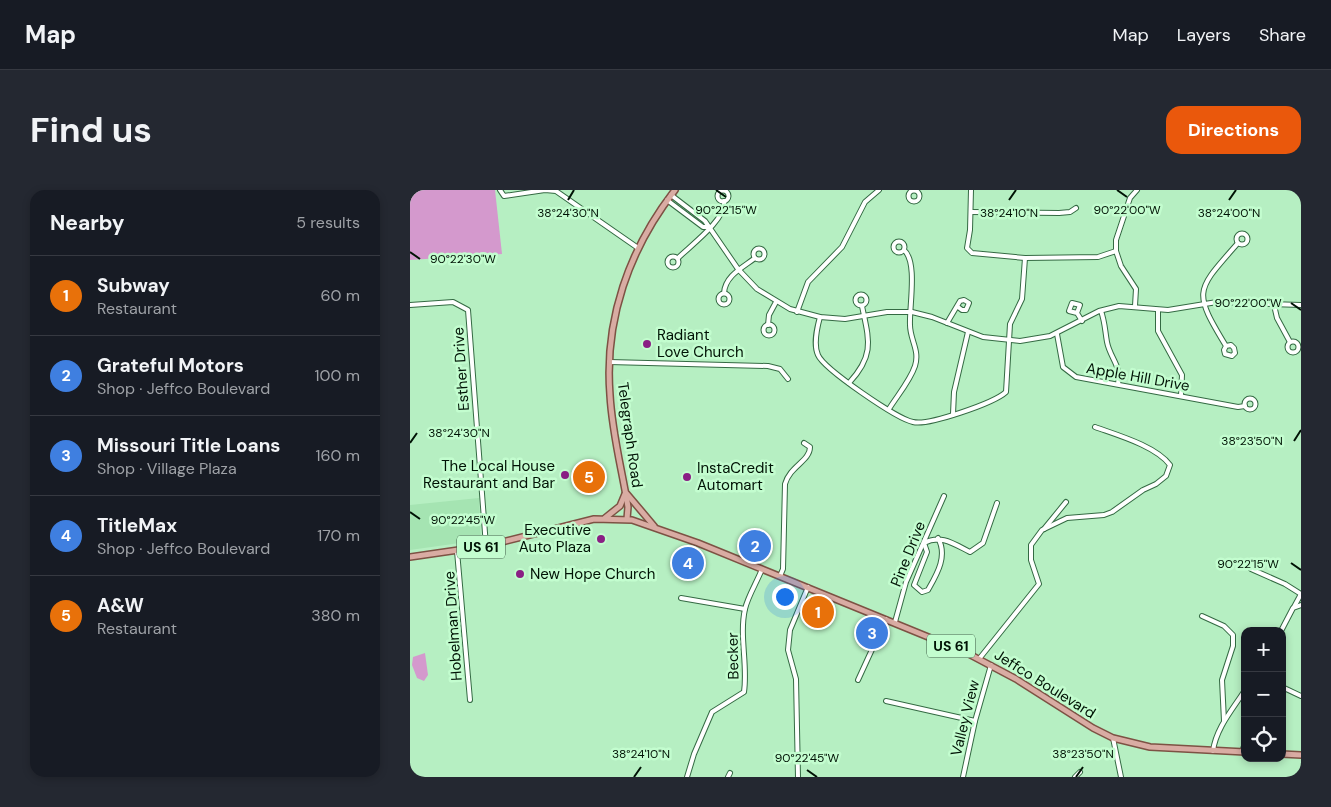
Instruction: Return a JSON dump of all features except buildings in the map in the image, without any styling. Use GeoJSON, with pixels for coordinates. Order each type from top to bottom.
{"type":"FeatureCollection","features":[{"type":"Feature","properties":{"kind":"main road","name":"Telegraph Road"},"geometry":{"type":"LineString","coordinates":[[628,520],[626,492],[611,412],[609,362],[617,308],[638,248],[671,195]]}},
{"type":"Feature","properties":{"kind":"main road"},"geometry":{"type":"LineString","coordinates":[[604,519],[620,506],[626,492],[654,526]]}},
{"type":"Feature","properties":{"kind":"main road","name":"Jeffco Boulevard"},"geometry":{"type":"LineString","coordinates":[[410,557],[486,546],[580,522],[604,519],[628,520],[654,526],[895,622],[979,659],[1113,738],[1150,747],[1241,752]]}},
{"type":"Feature","properties":{"kind":"main road"},"geometry":{"type":"LineString","coordinates":[[1286,754],[1301,755]]}},
{"type":"Feature","properties":{"kind":"street"},"geometry":{"type":"LineString","coordinates":[[500,190],[504,196],[545,190],[556,191],[638,248]]}},
{"type":"Feature","properties":{"kind":"street"},"geometry":{"type":"LineString","coordinates":[[797,312],[808,282],[842,247],[865,202],[880,190]]}},
{"type":"Feature","properties":{"kind":"street"},"geometry":{"type":"LineString","coordinates":[[903,190],[910,193]]}},
{"type":"Feature","properties":{"kind":"street"},"geometry":{"type":"LineString","coordinates":[[971,190],[971,212],[967,248],[972,253],[1025,258],[1098,257],[1116,251]]}},
{"type":"Feature","properties":{"kind":"street"},"geometry":{"type":"LineString","coordinates":[[1135,306],[1136,289],[1121,266],[1116,251],[1116,240],[1130,198],[1138,190]]}},
{"type":"Feature","properties":{"kind":"street"},"geometry":{"type":"LineString","coordinates":[[671,195],[702,219],[739,270],[757,289],[776,302],[797,312],[820,317],[845,319],[886,312],[912,312],[986,338],[1009,341],[1031,340],[1057,334],[1101,311],[1119,306],[1178,310],[1203,304],[1226,302],[1301,305]]}},
{"type":"Feature","properties":{"kind":"street"},"geometry":{"type":"LineString","coordinates":[[678,258],[723,213],[724,201]]}},
{"type":"Feature","properties":{"kind":"street"},"geometry":{"type":"LineString","coordinates":[[971,212],[1060,213],[1070,212],[1076,208]]}},
{"type":"Feature","properties":{"kind":"street"},"geometry":{"type":"LineString","coordinates":[[1226,346],[1203,304],[1205,282],[1238,243]]}},
{"type":"Feature","properties":{"kind":"street"},"geometry":{"type":"LineString","coordinates":[[889,409],[915,367],[918,353],[910,325],[912,312],[910,257],[904,250]]}},
{"type":"Feature","properties":{"kind":"street"},"geometry":{"type":"LineString","coordinates":[[724,293],[728,280],[755,258]]}},
{"type":"Feature","properties":{"kind":"street"},"geometry":{"type":"LineString","coordinates":[[820,317],[816,333],[818,357],[825,366],[889,409],[912,422],[924,423],[995,401],[1006,392],[1011,318],[1023,295],[1025,258]]}},
{"type":"Feature","properties":{"kind":"street","name":"Esther Drive"},"geometry":{"type":"LineString","coordinates":[[410,305],[453,302],[468,310],[486,546]]}},
{"type":"Feature","properties":{"kind":"street"},"geometry":{"type":"LineString","coordinates":[[768,325],[768,318],[776,302]]}},
{"type":"Feature","properties":{"kind":"street"},"geometry":{"type":"LineString","coordinates":[[1274,305],[1276,318],[1290,342]]}},
{"type":"Feature","properties":{"kind":"street"},"geometry":{"type":"LineString","coordinates":[[849,383],[864,363],[869,351],[868,328],[862,306]]}},
{"type":"Feature","properties":{"kind":"street"},"geometry":{"type":"LineString","coordinates":[[947,323],[952,312],[958,307]]}},
{"type":"Feature","properties":{"kind":"street"},"geometry":{"type":"LineString","coordinates":[[1158,310],[1158,331],[1182,375],[1181,396]]}},
{"type":"Feature","properties":{"kind":"street"},"geometry":{"type":"LineString","coordinates":[[1101,311],[1105,322],[1108,346],[1118,367],[1118,384]]}},
{"type":"Feature","properties":{"kind":"street"},"geometry":{"type":"LineString","coordinates":[[1077,313],[1082,321]]}},
{"type":"Feature","properties":{"kind":"street"},"geometry":{"type":"LineString","coordinates":[[953,414],[953,397],[968,332]]}},
{"type":"Feature","properties":{"kind":"street","name":"Apple Hill Drive"},"geometry":{"type":"LineString","coordinates":[[1057,334],[1063,367],[1076,377],[1245,406]]}},
{"type":"Feature","properties":{"kind":"street"},"geometry":{"type":"LineString","coordinates":[[609,362],[768,366],[780,369],[788,379]]}},
{"type":"Feature","properties":{"kind":"street"},"geometry":{"type":"LineString","coordinates":[[1042,530],[1067,518],[1104,515],[1112,512],[1143,490],[1156,484],[1169,471],[1170,465],[1167,460],[1143,446],[1094,427]]}},
{"type":"Feature","properties":{"kind":"street"},"geometry":{"type":"LineString","coordinates":[[780,576],[783,568],[785,484],[788,474],[807,457],[810,451],[810,447],[804,442]]}},
{"type":"Feature","properties":{"kind":"street","name":"Pine Drive"},"geometry":{"type":"LineString","coordinates":[[895,622],[906,582],[944,496]]}},
{"type":"Feature","properties":{"kind":"street"},"geometry":{"type":"LineString","coordinates":[[979,659],[1039,584],[1031,560],[1031,545],[1066,502]]}},
{"type":"Feature","properties":{"kind":"street"},"geometry":{"type":"LineString","coordinates":[[938,538],[944,551],[941,564],[928,590],[922,592],[914,586],[927,552],[924,543],[938,538],[970,552],[983,543],[997,503]]}},
{"type":"Feature","properties":{"kind":"street","name":"Hobelman Drive"},"geometry":{"type":"LineString","coordinates":[[458,551],[470,700]]}},
{"type":"Feature","properties":{"kind":"street","name":"Becker"},"geometry":{"type":"LineString","coordinates":[[687,777],[694,754],[712,712],[744,692],[746,679],[743,643],[745,609],[762,569]]}},
{"type":"Feature","properties":{"kind":"street"},"geometry":{"type":"LineString","coordinates":[[1251,569],[1285,584],[1301,594],[1283,627]]}},
{"type":"Feature","properties":{"kind":"street"},"geometry":{"type":"LineString","coordinates":[[798,777],[796,679],[788,650],[790,630],[808,587]]}},
{"type":"Feature","properties":{"kind":"street"},"geometry":{"type":"LineString","coordinates":[[681,598],[745,609]]}},
{"type":"Feature","properties":{"kind":"street"},"geometry":{"type":"LineString","coordinates":[[1293,608],[1301,605]]}},
{"type":"Feature","properties":{"kind":"street"},"geometry":{"type":"LineString","coordinates":[[1202,616],[1224,626],[1233,635],[1233,646],[1222,680],[1224,721]]}},
{"type":"Feature","properties":{"kind":"street"},"geometry":{"type":"LineString","coordinates":[[858,680],[886,619]]}},
{"type":"Feature","properties":{"kind":"street","name":"Valley View"},"geometry":{"type":"LineString","coordinates":[[963,777],[975,721],[991,665]]}},
{"type":"Feature","properties":{"kind":"street"},"geometry":{"type":"LineString","coordinates":[[1286,689],[1301,696]]}},
{"type":"Feature","properties":{"kind":"street"},"geometry":{"type":"LineString","coordinates":[[1213,751],[1214,742],[1224,721],[1241,696]]}},
{"type":"Feature","properties":{"kind":"street"},"geometry":{"type":"LineString","coordinates":[[886,701],[975,721]]}},
{"type":"Feature","properties":{"kind":"street"},"geometry":{"type":"LineString","coordinates":[[1113,738],[1120,777]]}},
{"type":"Feature","properties":{"kind":"street"},"geometry":{"type":"LineString","coordinates":[[1075,777],[1080,772]]}},
{"type":"Feature","properties":{"kind":"shaded area"},"geometry":{"type":"Polygon","coordinates":[[[410,190],[495,190],[502,254],[410,260],[410,190]]]}},
{"type":"Feature","properties":{"kind":"shaded area"},"geometry":{"type":"Polygon","coordinates":[[[479,498],[481,540],[410,550],[410,505],[479,498]]]}},
{"type":"Feature","properties":{"kind":"shaded area"},"geometry":{"type":"Polygon","coordinates":[[[425,653],[428,675],[424,681],[417,678],[412,665],[413,657],[425,653]]]}},
{"type":"Feature","properties":{"kind":"place","name":"Radiant Love Church"},"geometry":{"type":"Point","coordinates":[647,344]}},
{"type":"Feature","properties":{"kind":"place","name":"The Local House Restaurant and Bar"},"geometry":{"type":"Point","coordinates":[565,475]}},
{"type":"Feature","properties":{"kind":"place","name":"A&W"},"geometry":{"type":"Point","coordinates":[589,477]}},
{"type":"Feature","properties":{"kind":"place","name":"InstaCredit Automart"},"geometry":{"type":"Point","coordinates":[687,477]}},
{"type":"Feature","properties":{"kind":"place","name":"Executive Auto Plaza"},"geometry":{"type":"Point","coordinates":[601,539]}},
{"type":"Feature","properties":{"kind":"place","name":"Grateful Motors"},"geometry":{"type":"Point","coordinates":[755,546]}},
{"type":"Feature","properties":{"kind":"place","name":"TitleMax"},"geometry":{"type":"Point","coordinates":[688,563]}},
{"type":"Feature","properties":{"kind":"place","name":"New Hope Church"},"geometry":{"type":"Point","coordinates":[520,574]}},
{"type":"Feature","properties":{"kind":"place","name":"Subway"},"geometry":{"type":"Point","coordinates":[818,612]}},
{"type":"Feature","properties":{"kind":"place","name":"Missouri Title Loans"},"geometry":{"type":"Point","coordinates":[872,633]}}]}
